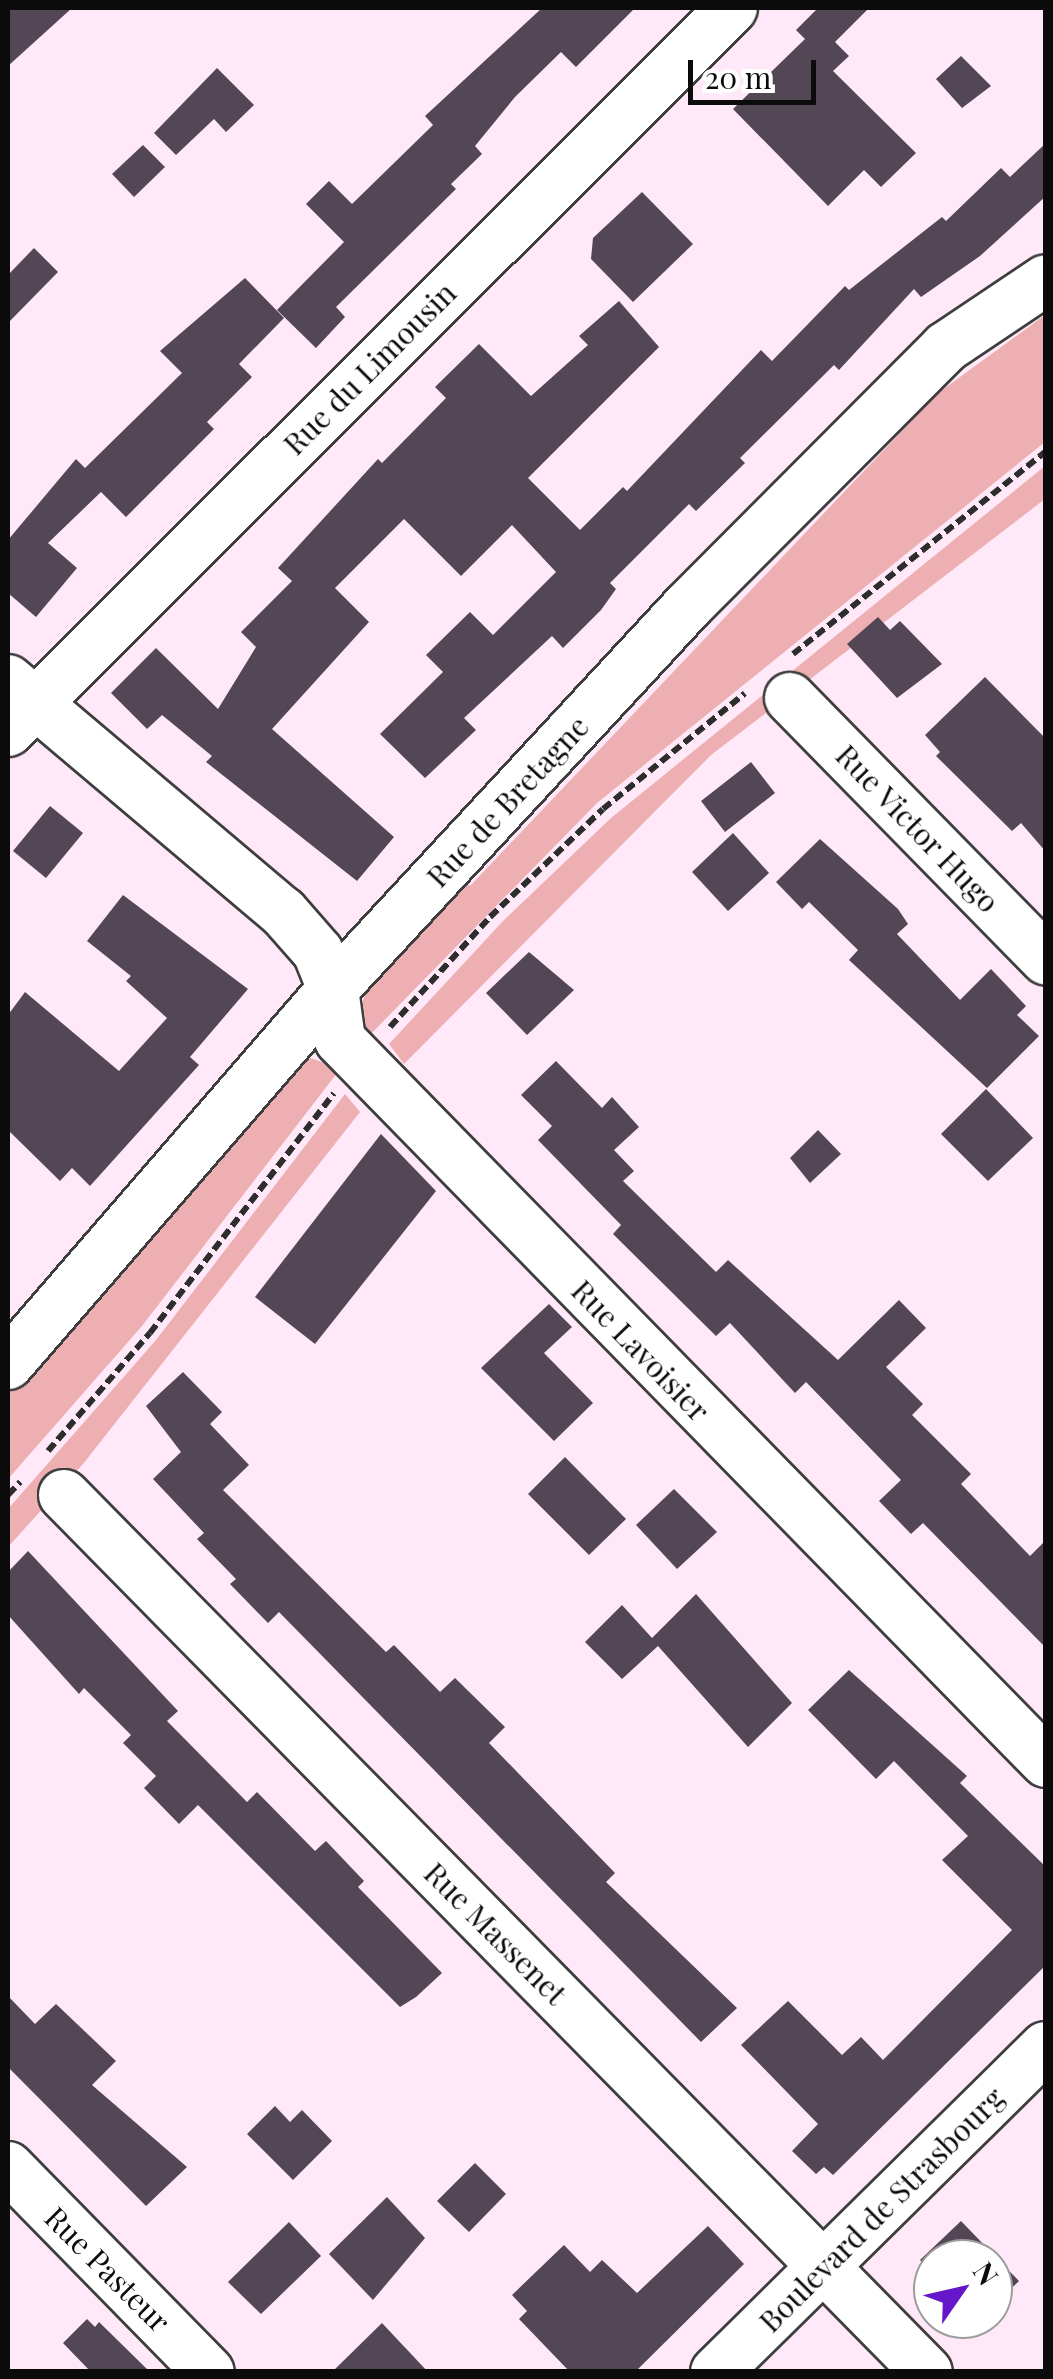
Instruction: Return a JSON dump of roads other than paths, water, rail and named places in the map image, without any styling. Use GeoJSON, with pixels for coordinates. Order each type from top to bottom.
{"type":"FeatureCollection","features":[{"type":"Feature","properties":{"kind":"street","name":"Rue du Limousin"},"geometry":{"type":"LineString","coordinates":[[17,704],[732,8]]}},
{"type":"Feature","properties":{"kind":"street","name":"Rue de Bretagne"},"geometry":{"type":"LineString","coordinates":[[8,1364],[333,989],[687,607],[946,347],[1046,280]]}},
{"type":"Feature","properties":{"kind":"street","name":"Rue Victor Hugo"},"geometry":{"type":"LineString","coordinates":[[777,681],[1046,958]]}},
{"type":"Feature","properties":{"kind":"street","name":"Rue Lavoisier"},"geometry":{"type":"LineString","coordinates":[[17,704],[284,912],[318,952],[333,989],[340,1040],[1046,1762]]}},
{"type":"Feature","properties":{"kind":"street","name":"Rue Massenet"},"geometry":{"type":"LineString","coordinates":[[42,1478],[928,2372]]}},
{"type":"Feature","properties":{"kind":"street","name":"Boulevard de Strasbourg"},"geometry":{"type":"LineString","coordinates":[[716,2372],[1046,2048]]}},
{"type":"Feature","properties":{"kind":"street","name":"Rue Pasteur"},"geometry":{"type":"LineString","coordinates":[[8,2167],[209,2372]]}}]}
